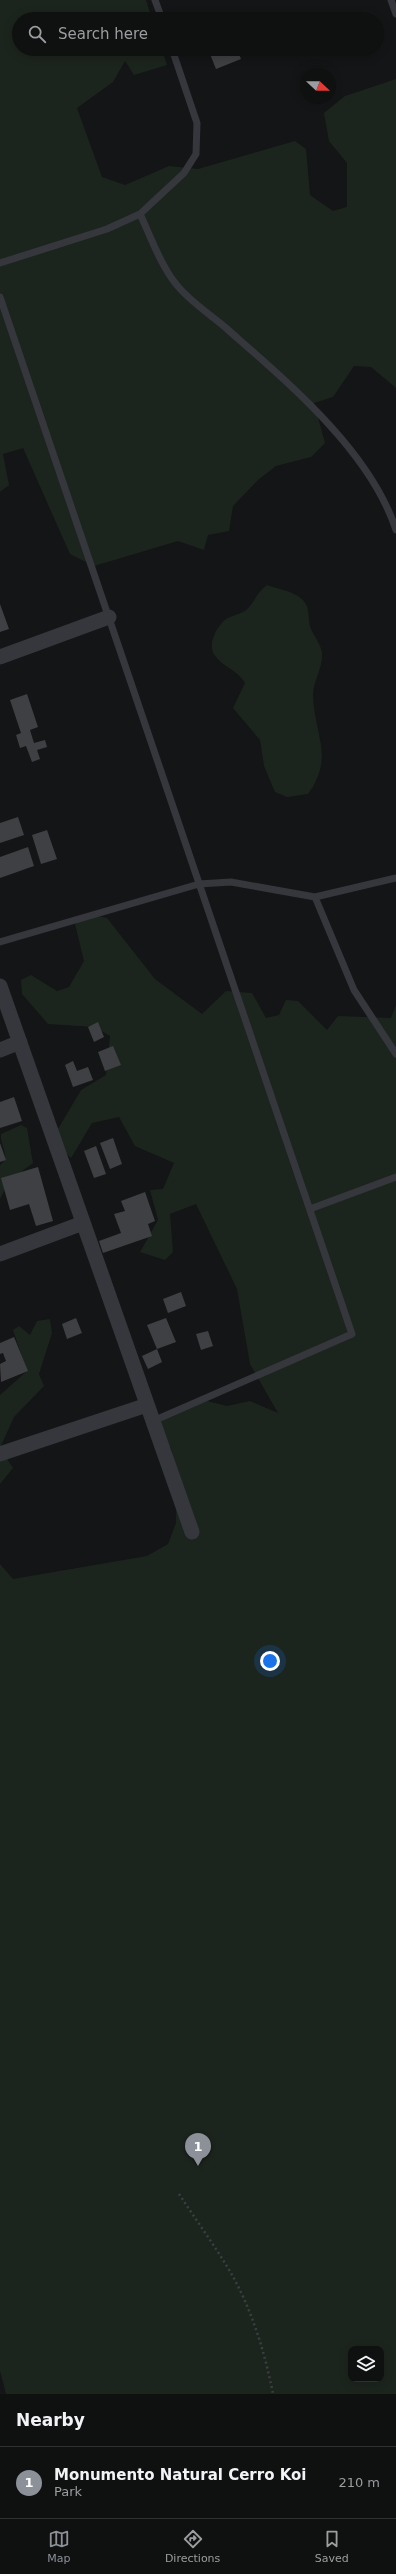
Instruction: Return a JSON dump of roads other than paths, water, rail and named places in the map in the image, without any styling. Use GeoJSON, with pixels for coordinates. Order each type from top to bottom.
{"type":"FeatureCollection","features":[{"type":"Feature","properties":{"kind":"street"},"geometry":{"type":"LineString","coordinates":[[0,657],[108,617]]}},
{"type":"Feature","properties":{"kind":"street"},"geometry":{"type":"LineString","coordinates":[[0,986],[192,1532]]}},
{"type":"Feature","properties":{"kind":"street"},"geometry":{"type":"LineString","coordinates":[[0,1050],[20,1042]]}},
{"type":"Feature","properties":{"kind":"street"},"geometry":{"type":"LineString","coordinates":[[0,1254],[83,1222]]}},
{"type":"Feature","properties":{"kind":"street"},"geometry":{"type":"LineString","coordinates":[[0,1454],[147,1404]]}},
{"type":"Feature","properties":{"kind":"lane"},"geometry":{"type":"LineString","coordinates":[[155,0],[159,12]]}},
{"type":"Feature","properties":{"kind":"lane"},"geometry":{"type":"LineString","coordinates":[[391,0],[396,14]]}},
{"type":"Feature","properties":{"kind":"lane"},"geometry":{"type":"LineString","coordinates":[[0,263],[107,229],[140,214],[184,173],[196,154],[197,123],[174,56]]}},
{"type":"Feature","properties":{"kind":"lane"},"geometry":{"type":"LineString","coordinates":[[140,214],[176,284],[282,378],[330,426],[357,458],[381,498],[396,530]]}},
{"type":"Feature","properties":{"kind":"lane"},"geometry":{"type":"LineString","coordinates":[[0,298],[352,1334],[153,1421]]}},
{"type":"Feature","properties":{"kind":"lane"},"geometry":{"type":"LineString","coordinates":[[0,942],[199,884],[231,882],[315,897],[396,878]]}},
{"type":"Feature","properties":{"kind":"lane"},"geometry":{"type":"LineString","coordinates":[[315,897],[354,990],[396,1054]]}},
{"type":"Feature","properties":{"kind":"lane"},"geometry":{"type":"LineString","coordinates":[[310,1209],[396,1177]]}},
{"type":"Feature","properties":{"kind":"place","name":"Monumento Natural Cerro Koi"},"geometry":{"type":"Point","coordinates":[198,2166]}}]}
